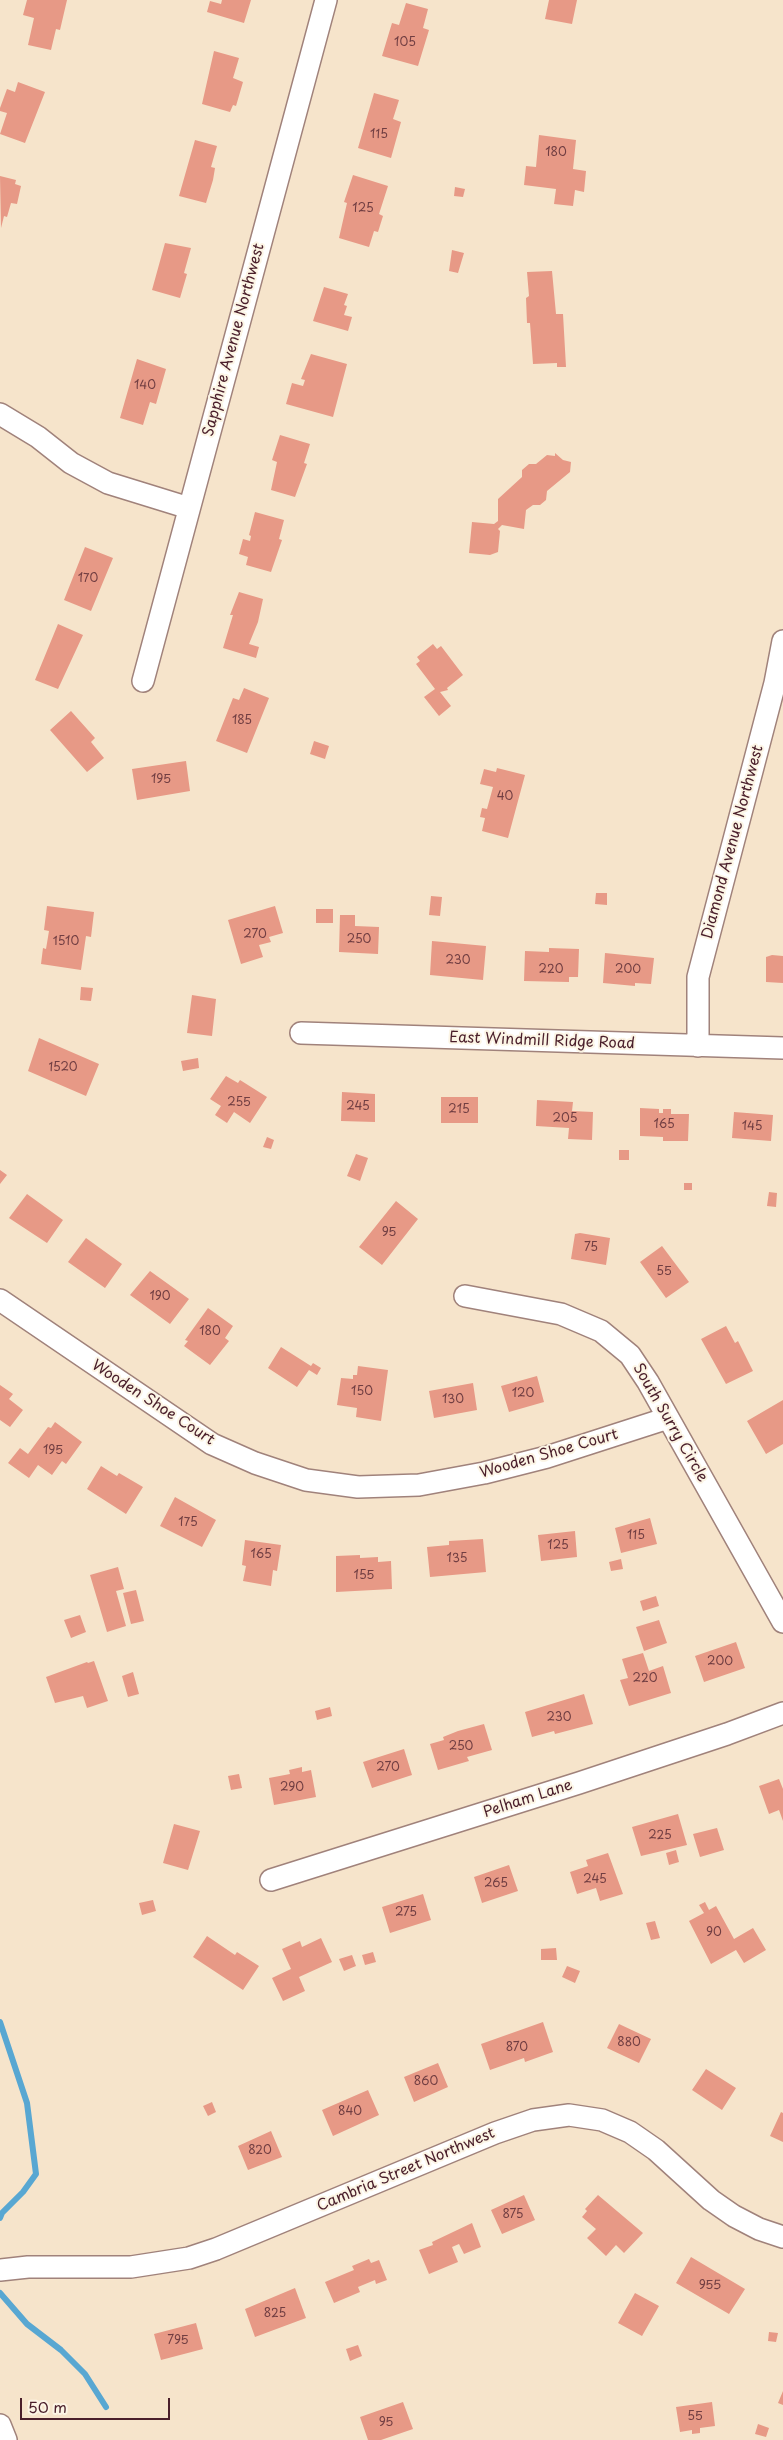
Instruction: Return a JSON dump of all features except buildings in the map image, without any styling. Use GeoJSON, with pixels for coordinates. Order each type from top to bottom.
{"type":"FeatureCollection","features":[{"type":"Feature","properties":{"kind":"street","name":"Sapphire Avenue Northwest"},"geometry":{"type":"LineString","coordinates":[[143,681],[326,0]]}},
{"type":"Feature","properties":{"kind":"street"},"geometry":{"type":"LineString","coordinates":[[0,414],[38,437],[71,463],[108,483],[189,508]]}},
{"type":"Feature","properties":{"kind":"street","name":"Diamond Avenue Northwest"},"geometry":{"type":"LineString","coordinates":[[698,1046],[698,977],[774,683],[783,641]]}},
{"type":"Feature","properties":{"kind":"street","name":"East Windmill Ridge Road"},"geometry":{"type":"LineString","coordinates":[[302,1033],[783,1048]]}},
{"type":"Feature","properties":{"kind":"street","name":"South Surry Circle"},"geometry":{"type":"LineString","coordinates":[[465,1296],[561,1314],[601,1331],[630,1355],[668,1418],[783,1622]]}},
{"type":"Feature","properties":{"kind":"street","name":"Wooden Shoe Court"},"geometry":{"type":"LineString","coordinates":[[0,1300],[212,1444],[256,1463],[306,1480],[358,1487],[419,1485],[484,1473],[548,1457],[668,1418]]}},
{"type":"Feature","properties":{"kind":"street","name":"Pelham Lane"},"geometry":{"type":"LineString","coordinates":[[271,1880],[598,1777],[727,1734],[783,1713]]}},
{"type":"Feature","properties":{"kind":"street","name":"Cambria Street Northwest"},"geometry":{"type":"LineString","coordinates":[[0,2270],[28,2267],[131,2268],[189,2258],[216,2249],[495,2132],[533,2120],[569,2115],[602,2120],[630,2132],[656,2150],[697,2188],[734,2216],[760,2229],[783,2237]]}},
{"type":"Feature","properties":{"kind":"street"},"geometry":{"type":"LineString","coordinates":[[0,2425],[6,2440]]}},
{"type":"Feature","properties":{"kind":"waterway"},"geometry":{"type":"LineString","coordinates":[[0,2022],[27,2103],[36,2174],[23,2192],[2,2213],[0,2218]]}},
{"type":"Feature","properties":{"kind":"waterway"},"geometry":{"type":"LineString","coordinates":[[0,2293],[27,2324],[61,2350],[85,2374],[106,2407]]}}]}
